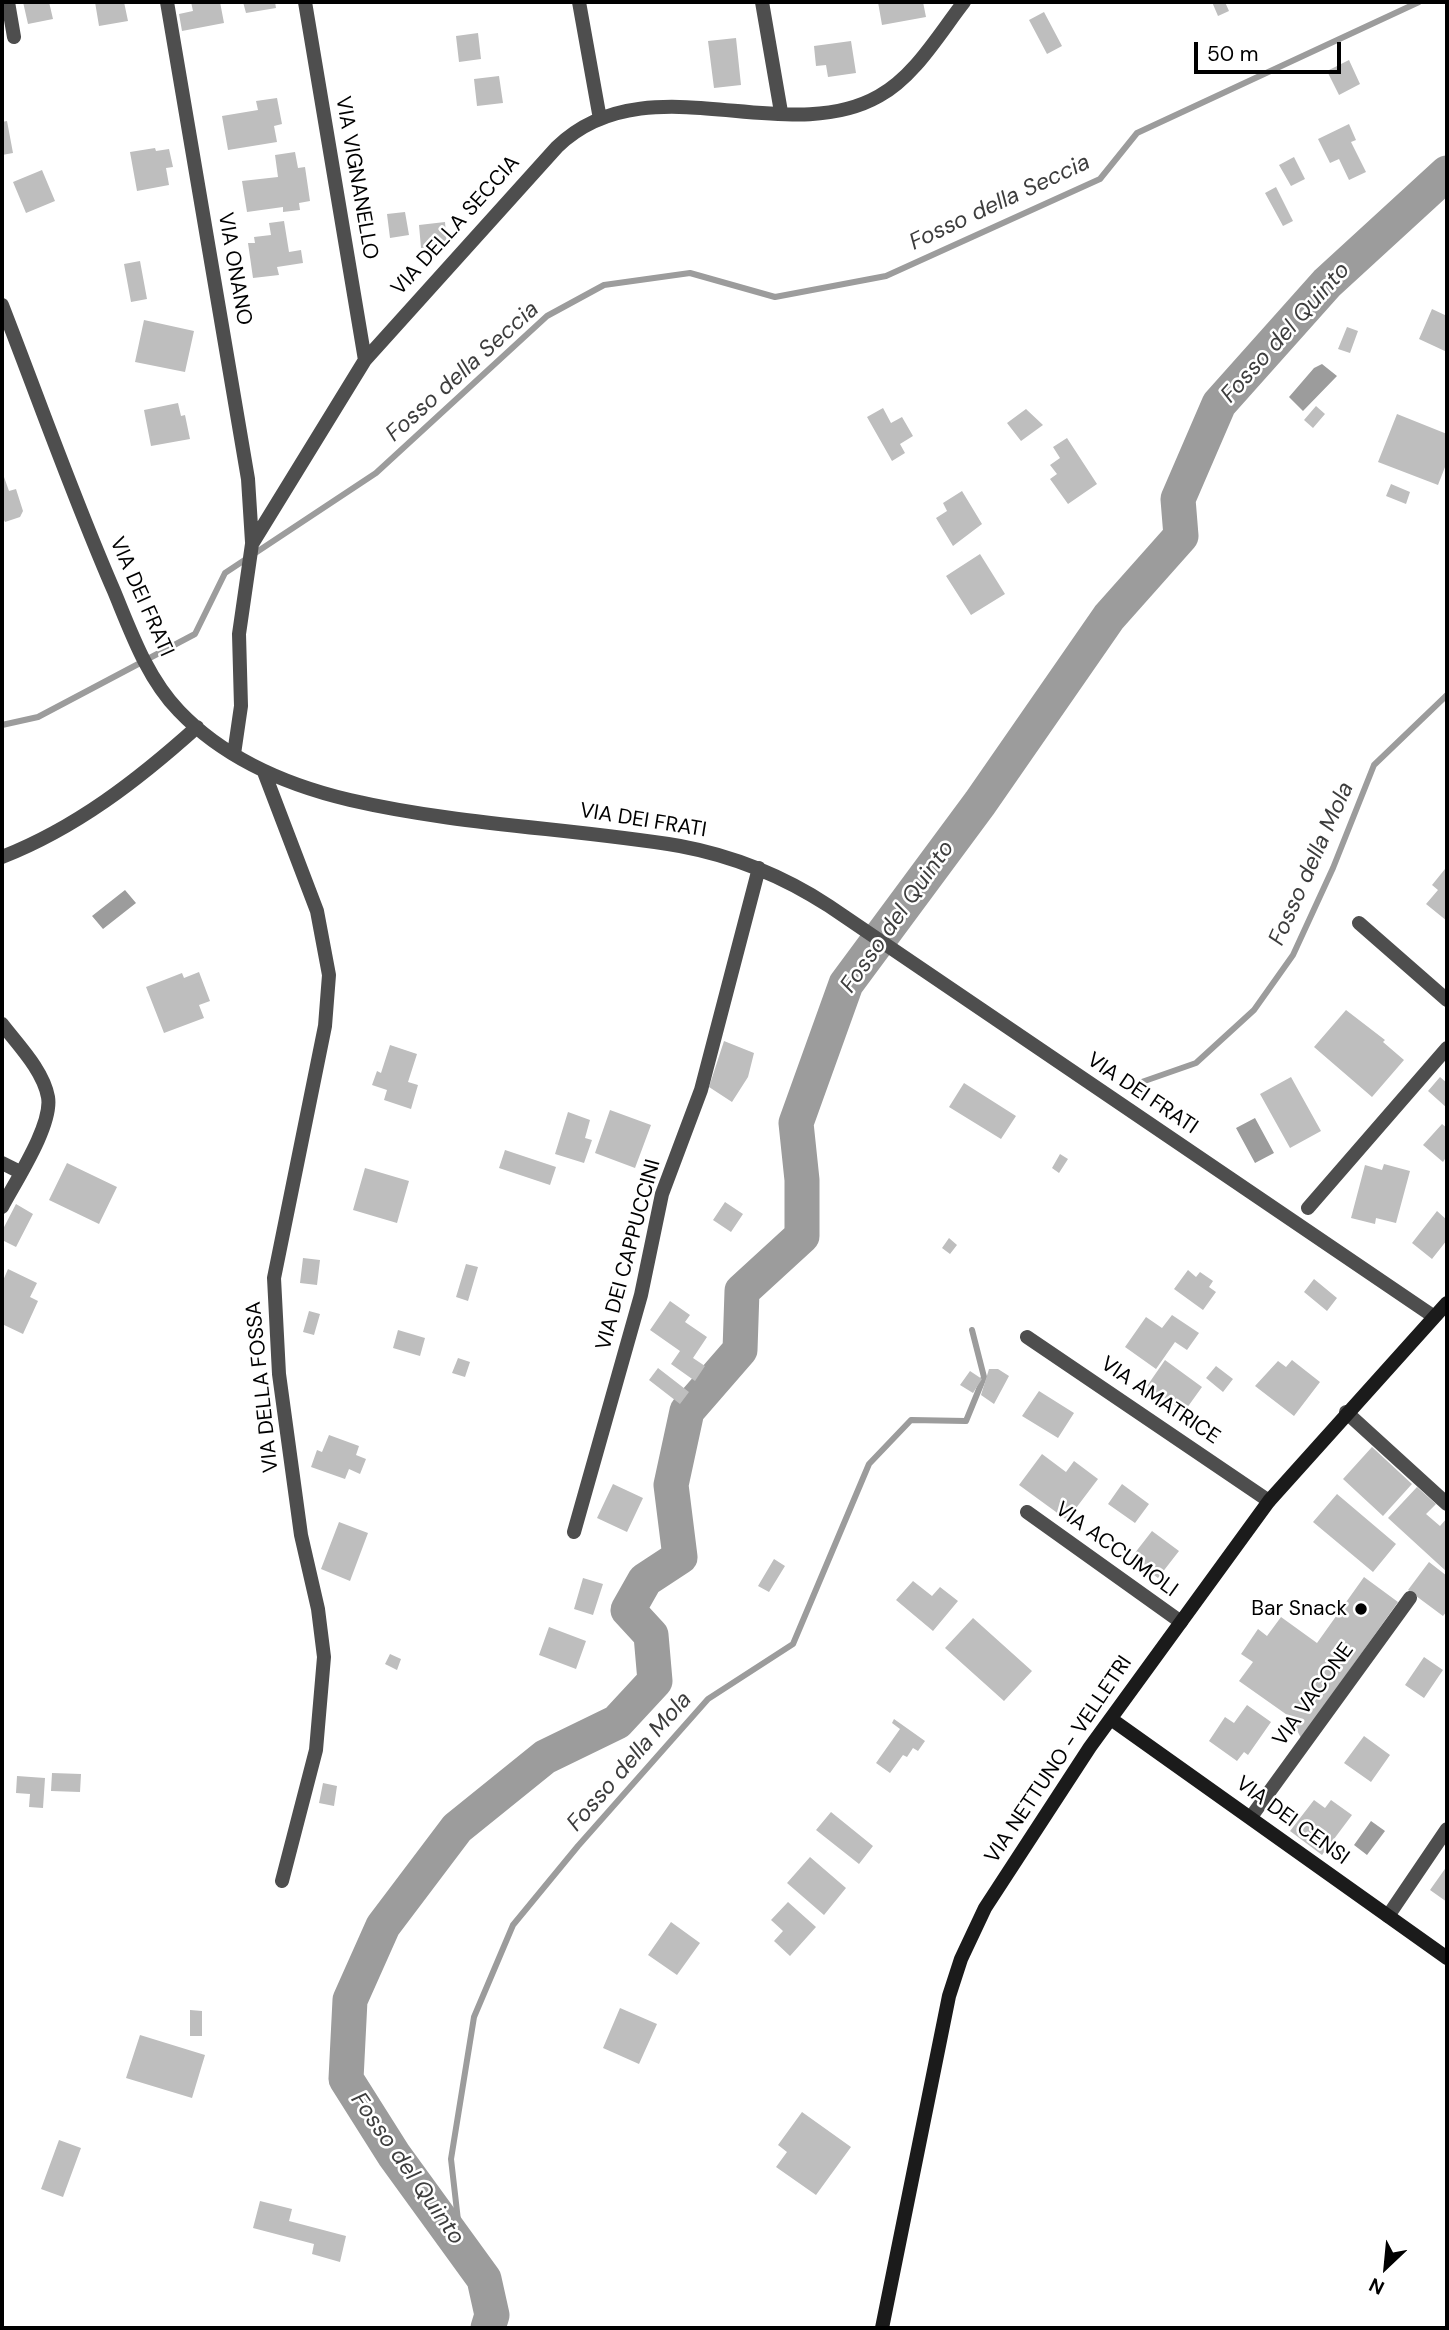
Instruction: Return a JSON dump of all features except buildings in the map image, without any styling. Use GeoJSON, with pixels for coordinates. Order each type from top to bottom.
{"type":"FeatureCollection","features":[{"type":"Feature","properties":{"kind":"main road","name":"VIA NETTUNO - VELLETRI"},"geometry":{"type":"LineString","coordinates":[[882,2328],[955,1973],[975,1928],[999,1885],[1111,1719],[1269,1501],[1346,1412],[1447,1303]]}},
{"type":"Feature","properties":{"kind":"main road","name":"VIA DEI CENSI"},"geometry":{"type":"LineString","coordinates":[[1111,1719],[1447,1958]]}},
{"type":"Feature","properties":{"kind":"street"},"geometry":{"type":"LineString","coordinates":[[8,2],[14,37]]}},
{"type":"Feature","properties":{"kind":"street","name":"VIA ONANO"},"geometry":{"type":"LineString","coordinates":[[167,2],[248,479],[252,544]]}},
{"type":"Feature","properties":{"kind":"street","name":"VIA VIGNANELLO"},"geometry":{"type":"LineString","coordinates":[[305,2],[365,360]]}},
{"type":"Feature","properties":{"kind":"street"},"geometry":{"type":"LineString","coordinates":[[579,2],[600,119]]}},
{"type":"Feature","properties":{"kind":"street"},"geometry":{"type":"LineString","coordinates":[[762,2],[781,112]]}},
{"type":"Feature","properties":{"kind":"street","name":"VIA DELLA SECCIA"},"geometry":{"type":"LineString","coordinates":[[234,754],[241,706],[238,651],[252,544],[365,360],[557,147],[574,132],[600,119],[627,111],[663,107],[781,112],[839,109],[878,97],[912,68],[964,2]]}},
{"type":"Feature","properties":{"kind":"street","name":"VIA DEI FRATI"},"geometry":{"type":"LineString","coordinates":[[3,314],[92,537],[151,672],[173,705],[197,727],[234,754],[264,772],[302,787],[376,805],[665,844],[717,854],[759,868],[808,893],[1433,1316]]}},
{"type":"Feature","properties":{"kind":"street"},"geometry":{"type":"LineString","coordinates":[[2,857],[82,818],[143,773],[197,727]]}},
{"type":"Feature","properties":{"kind":"street","name":"VIA DELLA FOSSA"},"geometry":{"type":"LineString","coordinates":[[264,772],[317,911],[329,975],[325,1026],[274,1278],[279,1374],[301,1535],[318,1609],[324,1657],[316,1750],[282,1881]]}},
{"type":"Feature","properties":{"kind":"street","name":"VIA DEI CAPPUCCINI"},"geometry":{"type":"LineString","coordinates":[[574,1532],[639,1301],[662,1194],[701,1090],[759,868]]}},
{"type":"Feature","properties":{"kind":"street"},"geometry":{"type":"LineString","coordinates":[[1359,923],[1447,1000]]}},
{"type":"Feature","properties":{"kind":"street"},"geometry":{"type":"LineString","coordinates":[[2,1024],[40,1076],[48,1096],[43,1126],[2,1207]]}},
{"type":"Feature","properties":{"kind":"street"},"geometry":{"type":"LineString","coordinates":[[1307,1208],[1447,1048]]}},
{"type":"Feature","properties":{"kind":"street"},"geometry":{"type":"LineString","coordinates":[[2,1163],[20,1172]]}},
{"type":"Feature","properties":{"kind":"street","name":"VIA AMATRICE"},"geometry":{"type":"LineString","coordinates":[[1027,1337],[1269,1501]]}},
{"type":"Feature","properties":{"kind":"street"},"geometry":{"type":"LineString","coordinates":[[1346,1412],[1447,1504]]}},
{"type":"Feature","properties":{"kind":"street","name":"VIA ACCUMOLI"},"geometry":{"type":"LineString","coordinates":[[1027,1512],[1181,1622]]}},
{"type":"Feature","properties":{"kind":"street","name":"VIA VACONE"},"geometry":{"type":"LineString","coordinates":[[1251,1817],[1410,1598]]}},
{"type":"Feature","properties":{"kind":"street"},"geometry":{"type":"LineString","coordinates":[[1388,1916],[1447,1829]]}},
{"type":"Feature","properties":{"kind":"shaded area"},"geometry":{"type":"Polygon","coordinates":[[[1322,364],[1337,376],[1303,411],[1289,397],[1314,368],[1322,364]]]}},
{"type":"Feature","properties":{"kind":"shaded area"},"geometry":{"type":"Polygon","coordinates":[[[125,890],[136,903],[103,929],[92,916],[125,890]]]}},
{"type":"Feature","properties":{"kind":"shaded area"},"geometry":{"type":"Polygon","coordinates":[[[1255,1118],[1274,1153],[1255,1163],[1236,1128],[1255,1118]]]}},
{"type":"Feature","properties":{"kind":"shaded area"},"geometry":{"type":"Polygon","coordinates":[[[1371,1821],[1385,1831],[1367,1855],[1354,1845],[1371,1821]]]}},
{"type":"Feature","properties":{"kind":"waterway","name":"Fosso della Seccia"},"geometry":{"type":"LineString","coordinates":[[2,725],[38,717],[195,634],[225,573],[376,473],[547,316],[604,285],[690,273],[775,297],[886,276],[1100,179],[1137,133],[1419,2]]}},
{"type":"Feature","properties":{"kind":"waterway","name":"Fosso del Quinto"},"geometry":{"type":"LineString","coordinates":[[488,2328],[492,2315],[484,2279],[394,2155],[346,2079],[350,2000],[383,1926],[457,1828],[545,1757],[617,1722],[655,1681],[651,1635],[628,1610],[645,1580],[680,1557],[671,1485],[687,1411],[740,1350],[742,1291],[802,1236],[802,1180],[796,1123],[846,984],[980,803],[1109,617],[1181,536],[1178,499],[1219,404],[1327,283],[1447,173]]}},
{"type":"Feature","properties":{"kind":"waterway","name":"Fosso della Mola"},"geometry":{"type":"LineString","coordinates":[[1136,1084],[1196,1063],[1254,1010],[1293,955],[1333,868],[1374,765],[1447,695]]}},
{"type":"Feature","properties":{"kind":"waterway","name":"Fosso della Mola"},"geometry":{"type":"LineString","coordinates":[[450,2232],[459,2229],[451,2159],[474,2017],[513,1925],[578,1846],[708,1699],[793,1644],[869,1464],[911,1420],[966,1421],[984,1377],[972,1330]]}},
{"type":"Feature","properties":{"kind":"place","name":"Bar Snack"},"geometry":{"type":"Point","coordinates":[1361,1609]}}]}
